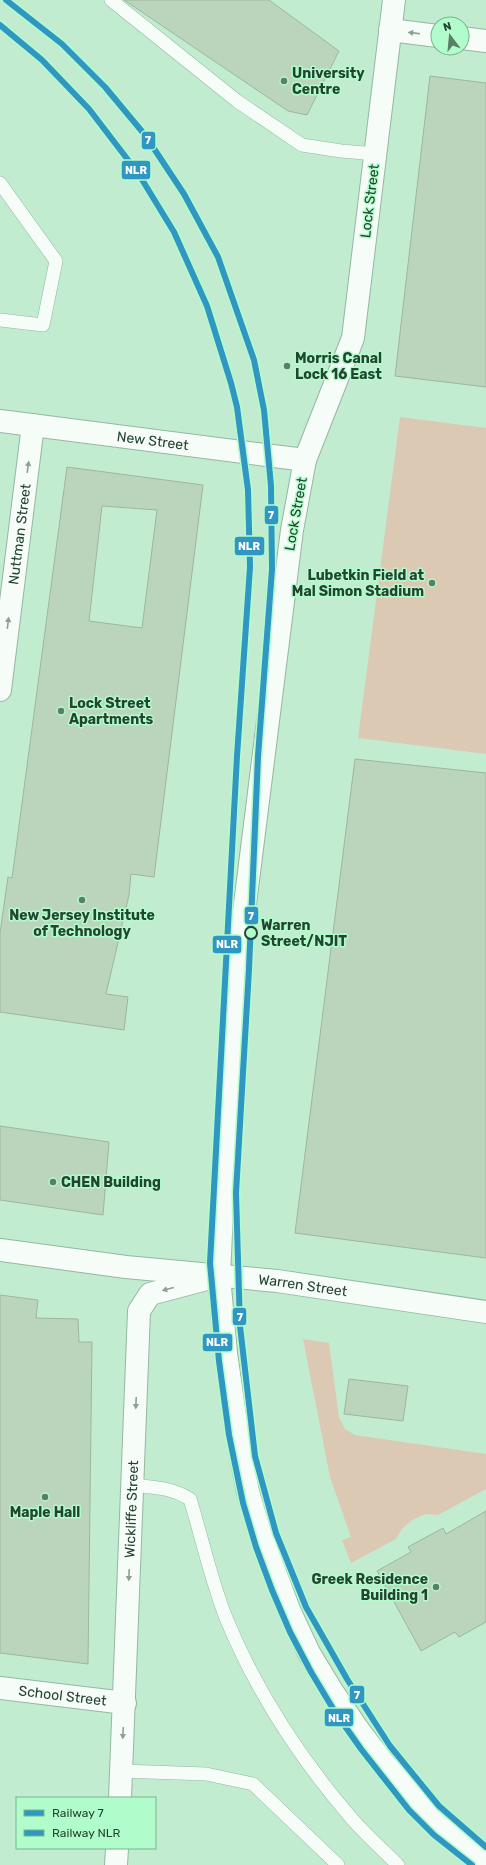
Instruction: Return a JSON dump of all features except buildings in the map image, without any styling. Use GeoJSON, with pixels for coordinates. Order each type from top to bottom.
{"type":"FeatureCollection","features":[{"type":"Feature","properties":{"kind":"main road","name":"Lock Street"},"geometry":{"type":"LineString","coordinates":[[394,0],[353,338],[305,460],[292,530],[240,944],[229,1061],[219,1276],[227,1361],[240,1450],[248,1492],[264,1546],[290,1612],[309,1653],[332,1691],[356,1728],[382,1761],[419,1802],[486,1859]]}},
{"type":"Feature","properties":{"kind":"main road"},"geometry":{"type":"LineString","coordinates":[[390,30],[430,35]]}},
{"type":"Feature","properties":{"kind":"main road"},"geometry":{"type":"LineString","coordinates":[[470,39],[486,41]]}},
{"type":"Feature","properties":{"kind":"main road","name":"New Street"},"geometry":{"type":"LineString","coordinates":[[0,421],[305,460]]}},
{"type":"Feature","properties":{"kind":"main road","name":"Nuttman Street"},"geometry":{"type":"LineString","coordinates":[[0,690],[33,425]]}},
{"type":"Feature","properties":{"kind":"main road","name":"Warren Street"},"geometry":{"type":"LineString","coordinates":[[0,1250],[126,1267],[276,1282],[486,1312]]}},
{"type":"Feature","properties":{"kind":"main road","name":"Wickliffe Street"},"geometry":{"type":"LineString","coordinates":[[120,1797],[139,1311],[150,1294],[219,1276]]}},
{"type":"Feature","properties":{"kind":"main road","name":"School Street"},"geometry":{"type":"LineString","coordinates":[[0,1688],[124,1703]]}},
{"type":"Feature","properties":{"kind":"main road"},"geometry":{"type":"LineString","coordinates":[[116,1865],[117,1849]]}},
{"type":"Feature","properties":{"kind":"lane"},"geometry":{"type":"LineString","coordinates":[[111,0],[238,101],[302,145],[341,151],[376,154]]}},
{"type":"Feature","properties":{"kind":"lane"},"geometry":{"type":"LineString","coordinates":[[0,183],[56,261],[43,325],[0,320]]}},
{"type":"Feature","properties":{"kind":"lane"},"geometry":{"type":"LineString","coordinates":[[133,1486],[167,1488],[177,1491],[190,1499],[226,1616],[239,1647],[275,1713],[304,1758],[353,1820],[398,1865]]}},
{"type":"Feature","properties":{"kind":"lane"},"geometry":{"type":"LineString","coordinates":[[121,1771],[206,1774],[253,1784],[338,1865]]}},
{"type":"Feature","properties":{"kind":"shaded area","name":"Lubetkin Field at Mal Simon Stadium"},"geometry":{"type":"Polygon","coordinates":[[[400,417],[486,428],[486,754],[358,738],[400,417]]]}},
{"type":"Feature","properties":{"kind":"shaded area"},"geometry":{"type":"Polygon","coordinates":[[[303,1339],[329,1343],[339,1417],[345,1429],[355,1435],[486,1454],[486,1489],[438,1515],[426,1514],[412,1520],[402,1529],[396,1539],[351,1563],[342,1540],[351,1537],[330,1477],[303,1339]]]}},
{"type":"Feature","properties":{"kind":"rail line","name":"7"},"geometry":{"type":"LineString","coordinates":[[6,0],[62,44],[105,87],[145,135],[184,194],[218,257],[254,360],[264,410],[271,486],[272,569],[258,756],[249,969],[236,1193],[240,1326],[255,1456],[276,1533],[306,1607],[347,1679],[390,1746],[439,1806],[486,1847]]}},
{"type":"Feature","properties":{"kind":"rail line","name":"NLR"},"geometry":{"type":"LineString","coordinates":[[0,25],[42,60],[89,109],[138,173],[174,232],[207,306],[231,383],[237,407],[248,490],[250,567],[237,756],[210,1263],[219,1361],[229,1435],[243,1503],[256,1547],[290,1632],[311,1672],[335,1712],[361,1749],[409,1810],[434,1835],[472,1865]]}},
{"type":"Feature","properties":{"kind":"place","name":"University Centre"},"geometry":{"type":"Point","coordinates":[284,81]}},
{"type":"Feature","properties":{"kind":"place","name":"Morris Canal Lock 16 East"},"geometry":{"type":"Point","coordinates":[287,366]}},
{"type":"Feature","properties":{"kind":"place","name":"Lubetkin Field at Mal Simon Stadium"},"geometry":{"type":"Point","coordinates":[432,583]}},
{"type":"Feature","properties":{"kind":"place","name":"Lock Street Apartments"},"geometry":{"type":"Point","coordinates":[61,711]}},
{"type":"Feature","properties":{"kind":"place","name":"New Jersey Institute of Technology"},"geometry":{"type":"Point","coordinates":[82,900]}},
{"type":"Feature","properties":{"kind":"place","name":"Warren Street/NJIT"},"geometry":{"type":"Point","coordinates":[251,933]}},
{"type":"Feature","properties":{"kind":"place","name":"CHEN Building"},"geometry":{"type":"Point","coordinates":[53,1182]}},
{"type":"Feature","properties":{"kind":"place","name":"Maple Hall"},"geometry":{"type":"Point","coordinates":[45,1497]}},
{"type":"Feature","properties":{"kind":"place","name":"Greek Residence Building 1"},"geometry":{"type":"Point","coordinates":[436,1587]}}]}
